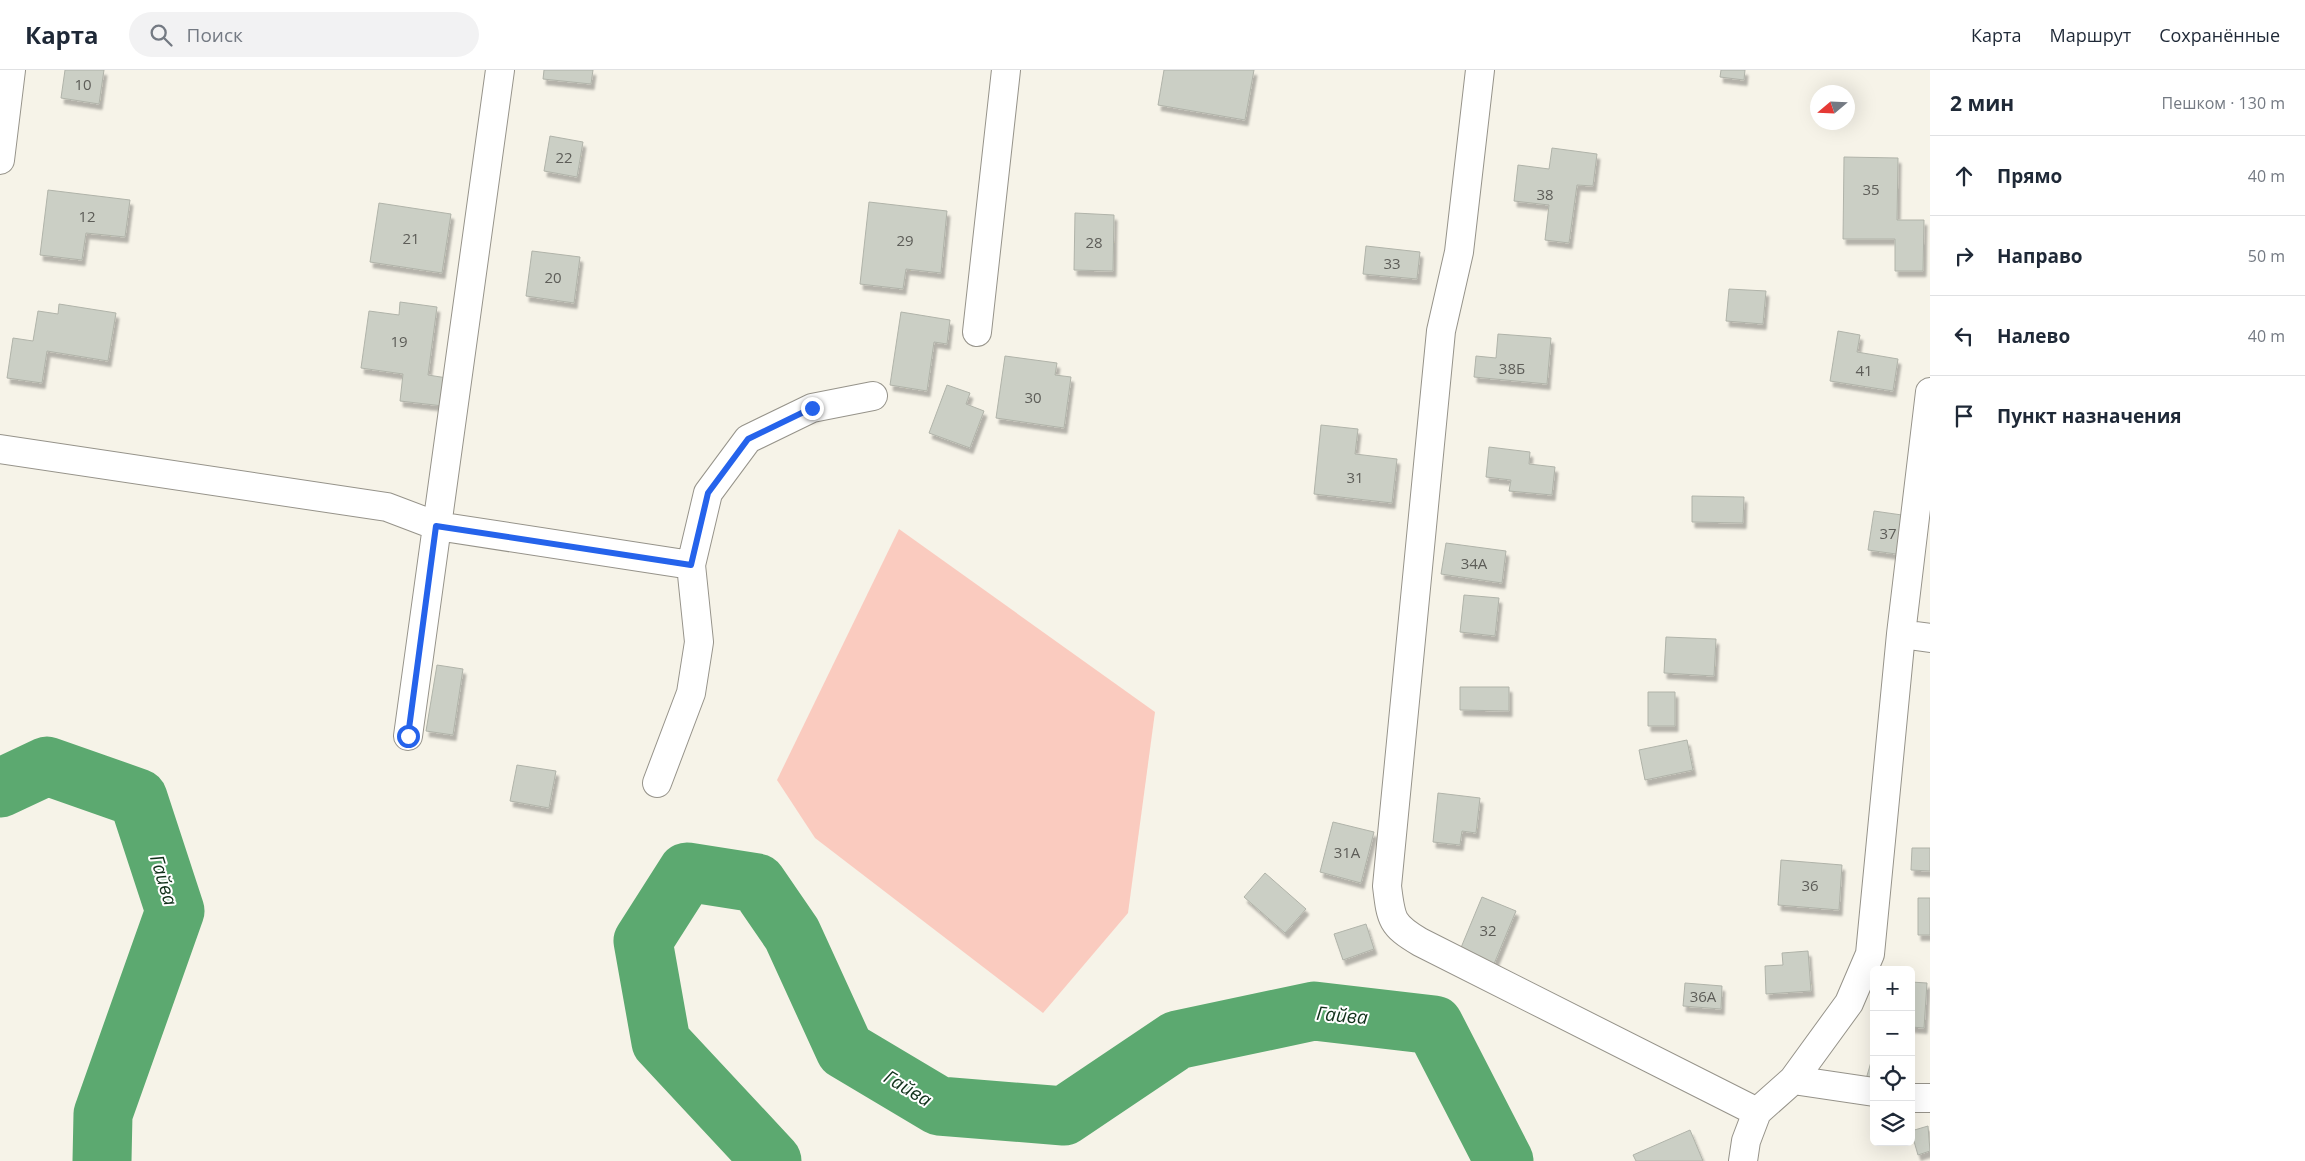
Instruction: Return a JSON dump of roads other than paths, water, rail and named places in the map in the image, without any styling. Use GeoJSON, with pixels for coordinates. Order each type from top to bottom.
{"type":"FeatureCollection","features":[{"type":"Feature","properties":{"kind":"street"},"geometry":{"type":"LineString","coordinates":[[0,160],[11,70]]}},
{"type":"Feature","properties":{"kind":"street"},"geometry":{"type":"LineString","coordinates":[[408,736],[500,70]]}},
{"type":"Feature","properties":{"kind":"street"},"geometry":{"type":"LineString","coordinates":[[977,332],[1006,70]]}},
{"type":"Feature","properties":{"kind":"street"},"geometry":{"type":"LineString","coordinates":[[1480,70],[1459,252],[1441,331],[1387,886],[1390,913],[1400,930],[1420,942],[1757,1112]]}},
{"type":"Feature","properties":{"kind":"street"},"geometry":{"type":"LineString","coordinates":[[1744,1161],[1746,1141],[1757,1112],[1793,1080],[1849,1003],[1870,954],[1901,634],[1930,392]]}},
{"type":"Feature","properties":{"kind":"street"},"geometry":{"type":"LineString","coordinates":[[657,783],[691,693],[699,642],[691,565],[708,493],[748,439],[812,408],[873,396]]}},
{"type":"Feature","properties":{"kind":"street"},"geometry":{"type":"LineString","coordinates":[[0,449],[387,508],[436,526],[691,565]]}},
{"type":"Feature","properties":{"kind":"street"},"geometry":{"type":"LineString","coordinates":[[1901,634],[1930,638]]}},
{"type":"Feature","properties":{"kind":"street"},"geometry":{"type":"LineString","coordinates":[[1793,1080],[1870,1091]]}},
{"type":"Feature","properties":{"kind":"street"},"geometry":{"type":"LineString","coordinates":[[1915,1098],[1930,1098]]}},
{"type":"Feature","properties":{"kind":"waterway","name":"Гайва"},"geometry":{"type":"LineString","coordinates":[[0,788],[47,766],[138,798],[175,911],[103,1114],[102,1161]]}},
{"type":"Feature","properties":{"kind":"waterway","name":"Гайва"},"geometry":{"type":"LineString","coordinates":[[772,1161],[661,1042],[643,941],[687,872],[757,883],[792,934],[845,1050],[939,1106],[1064,1116],[1177,1040],[1314,1011],[1434,1025],[1504,1161]]}}]}
